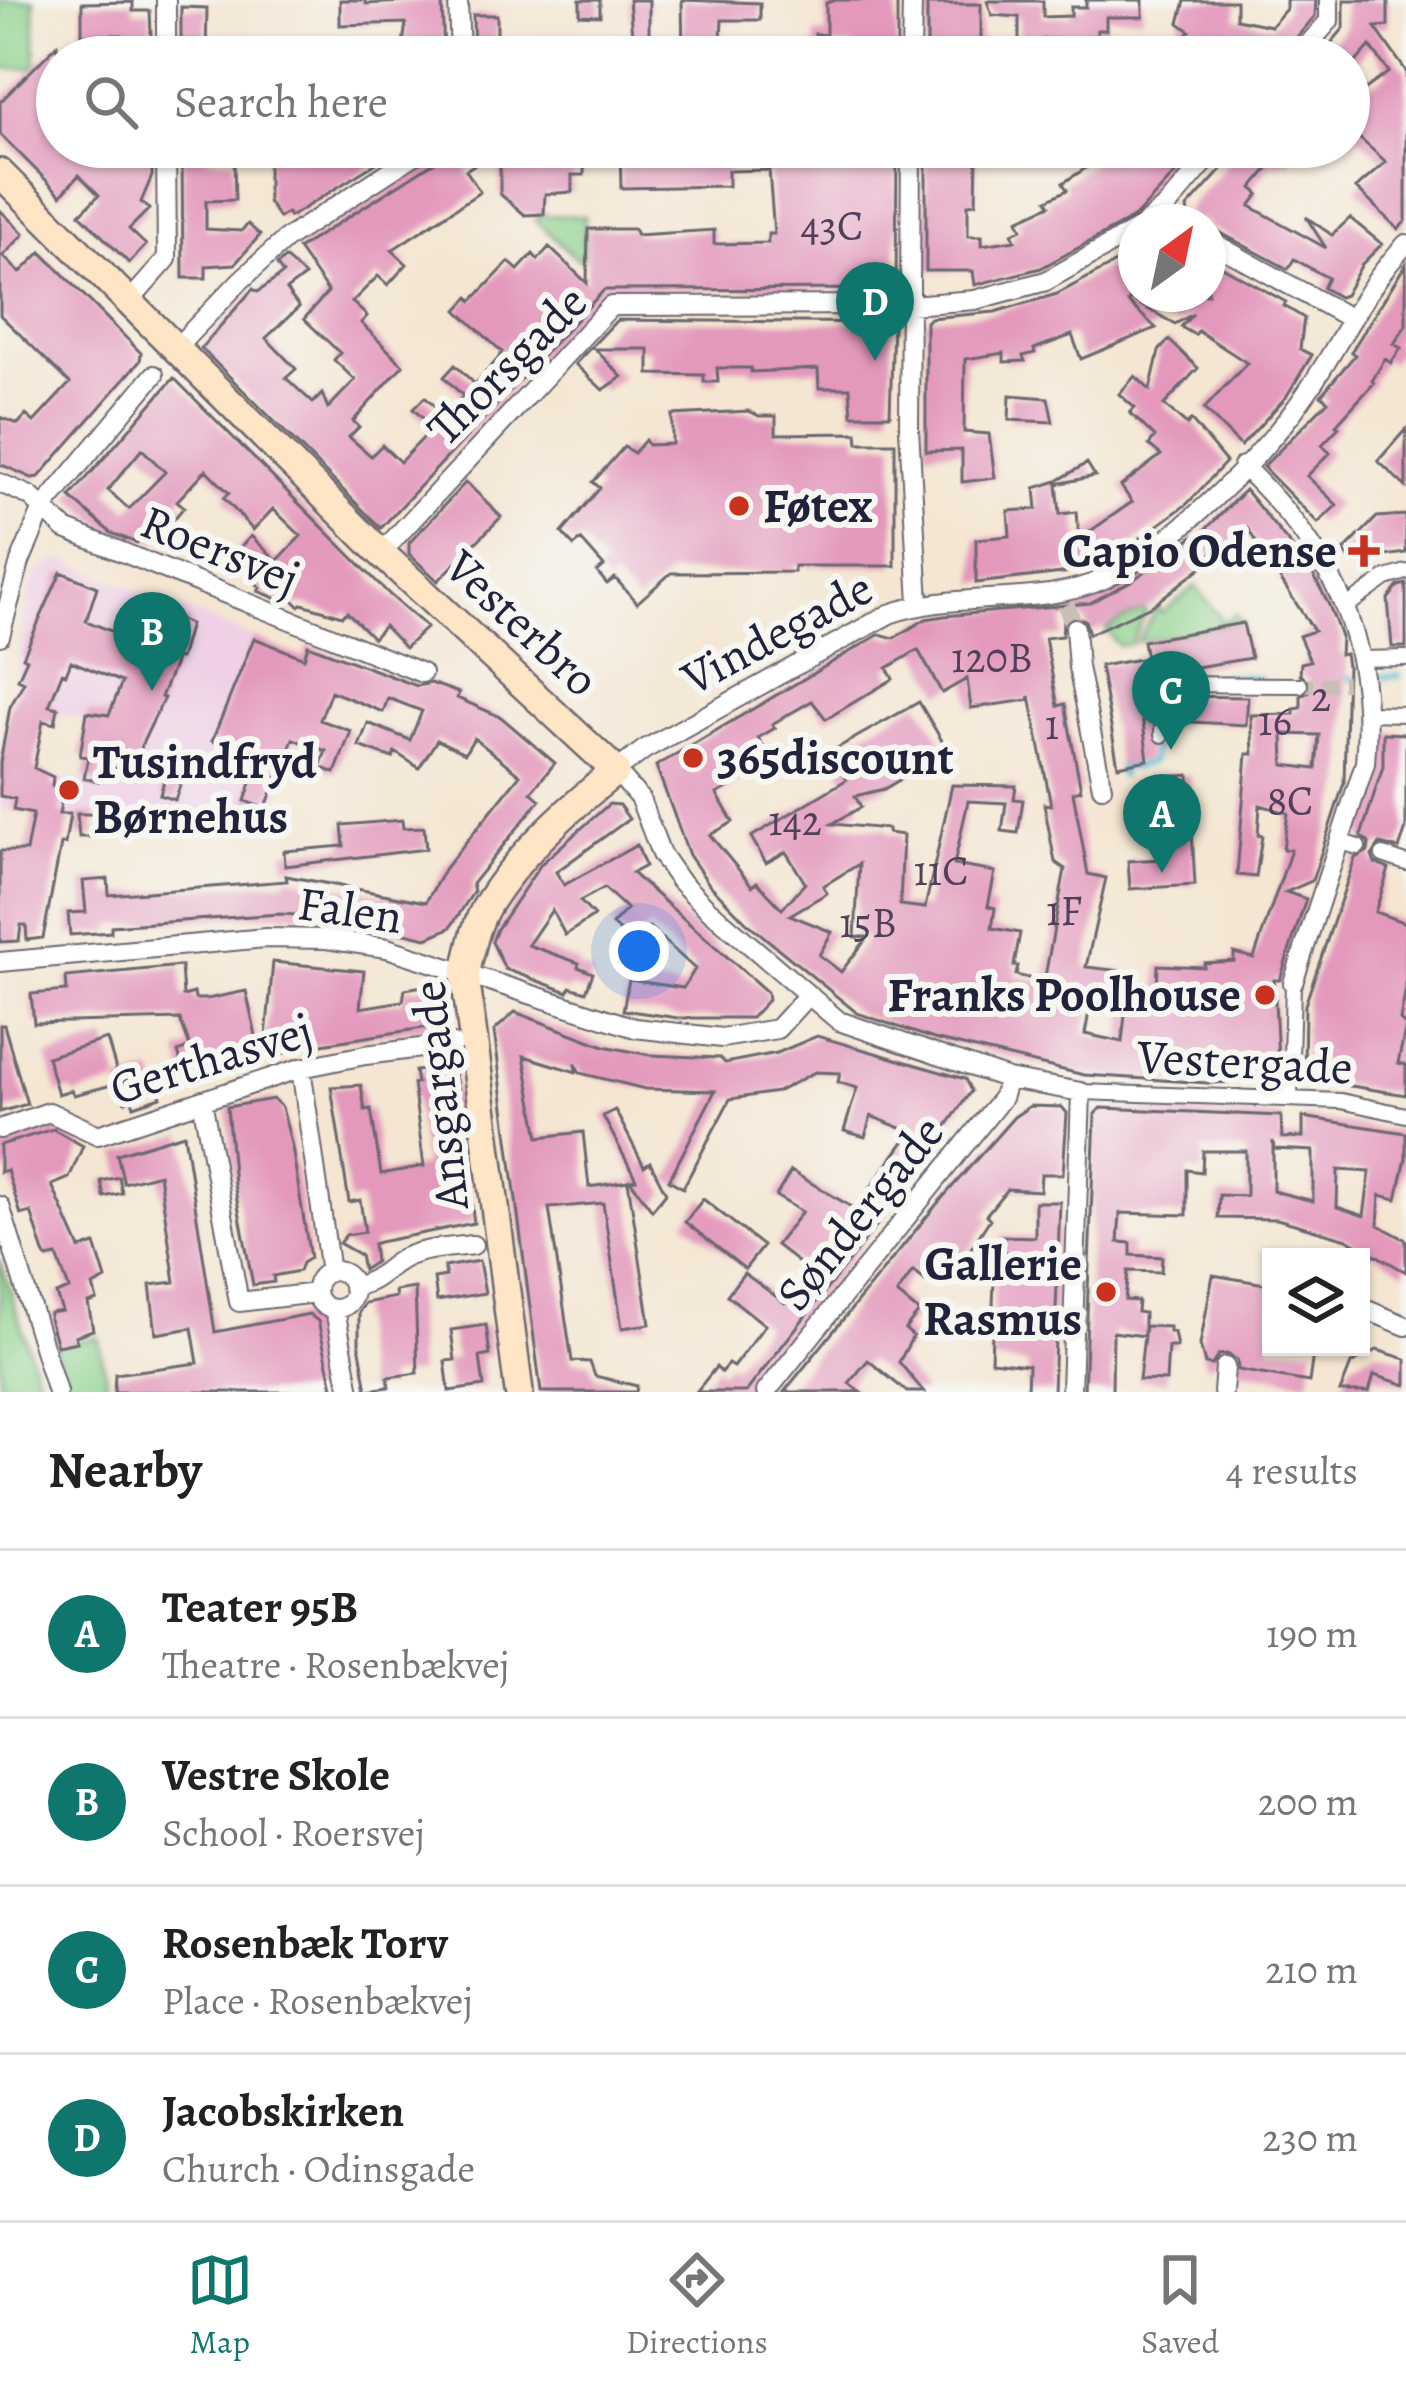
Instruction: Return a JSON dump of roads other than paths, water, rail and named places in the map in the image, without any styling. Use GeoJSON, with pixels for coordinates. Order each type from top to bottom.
{"type":"FeatureCollection","features":[{"type":"Feature","properties":{"kind":"main road","name":"Vesterbro"},"geometry":{"type":"LineString","coordinates":[[0,173],[381,553],[616,771]]}},
{"type":"Feature","properties":{"kind":"main road","name":"Ansgargade"},"geometry":{"type":"LineString","coordinates":[[519,1392],[465,975],[475,932],[488,904],[558,823],[616,771]]}},
{"type":"Feature","properties":{"kind":"street"},"geometry":{"type":"LineString","coordinates":[[166,0],[166,36]]}},
{"type":"Feature","properties":{"kind":"street"},"geometry":{"type":"LineString","coordinates":[[458,0],[459,36]]}},
{"type":"Feature","properties":{"kind":"street"},"geometry":{"type":"LineString","coordinates":[[911,36],[912,0]]}},
{"type":"Feature","properties":{"kind":"street"},"geometry":{"type":"LineString","coordinates":[[1316,36],[1329,21],[1329,0]]}},
{"type":"Feature","properties":{"kind":"street"},"geometry":{"type":"LineString","coordinates":[[129,302],[167,259],[166,168]]}},
{"type":"Feature","properties":{"kind":"street"},"geometry":{"type":"LineString","coordinates":[[175,349],[286,239],[395,168]]}},
{"type":"Feature","properties":{"kind":"street"},"geometry":{"type":"LineString","coordinates":[[911,168],[909,428],[919,603]]}},
{"type":"Feature","properties":{"kind":"street"},"geometry":{"type":"LineString","coordinates":[[1173,204],[1201,168]]}},
{"type":"Feature","properties":{"kind":"street","name":"Thorsgade"},"geometry":{"type":"LineString","coordinates":[[381,553],[611,307],[910,305],[975,300],[1046,281],[1118,240]]}},
{"type":"Feature","properties":{"kind":"street","name":"Vindegade"},"geometry":{"type":"LineString","coordinates":[[616,771],[645,749],[859,629],[919,603],[1064,598],[1136,561],[1193,517],[1282,428],[1383,268],[1406,244]]}},
{"type":"Feature","properties":{"kind":"street"},"geometry":{"type":"LineString","coordinates":[[1226,250],[1351,319]]}},
{"type":"Feature","properties":{"kind":"street"},"geometry":{"type":"LineString","coordinates":[[0,636],[20,562],[43,508],[154,375]]}},
{"type":"Feature","properties":{"kind":"street"},"geometry":{"type":"LineString","coordinates":[[1244,466],[1321,558],[1347,606],[1360,659],[1355,682],[1365,713],[1365,763],[1349,844],[1293,983],[1290,1098]]}},
{"type":"Feature","properties":{"kind":"street","name":"Roersvej"},"geometry":{"type":"LineString","coordinates":[[0,483],[30,496],[65,529],[422,673]]}},
{"type":"Feature","properties":{"kind":"street"},"geometry":{"type":"LineString","coordinates":[[1347,606],[1387,578],[1406,572]]}},
{"type":"Feature","properties":{"kind":"street"},"geometry":{"type":"LineString","coordinates":[[1075,628],[1102,787]]}},
{"type":"Feature","properties":{"kind":"street"},"geometry":{"type":"LineString","coordinates":[[1360,659],[1406,658]]}},
{"type":"Feature","properties":{"kind":"street"},"geometry":{"type":"LineString","coordinates":[[1162,735],[1163,689],[1172,684],[1300,685]]}},
{"type":"Feature","properties":{"kind":"street"},"geometry":{"type":"LineString","coordinates":[[1365,713],[1406,714]]}},
{"type":"Feature","properties":{"kind":"street","name":"Vesterbro"},"geometry":{"type":"LineString","coordinates":[[616,771],[640,800],[662,854],[679,880],[807,996],[839,1021],[1009,1079]]}},
{"type":"Feature","properties":{"kind":"street"},"geometry":{"type":"LineString","coordinates":[[1383,855],[1406,863]]}},
{"type":"Feature","properties":{"kind":"street","name":"Falen"},"geometry":{"type":"LineString","coordinates":[[0,962],[266,938],[326,939],[387,948],[635,1028],[722,1038],[777,1029],[807,996]]}},
{"type":"Feature","properties":{"kind":"street","name":"Gerthasvej"},"geometry":{"type":"LineString","coordinates":[[0,1130],[49,1112],[98,1135],[301,1068],[365,1054],[453,1044]]}},
{"type":"Feature","properties":{"kind":"street"},"geometry":{"type":"LineString","coordinates":[[301,1068],[330,1272]]}},
{"type":"Feature","properties":{"kind":"street","name":"Vestergade"},"geometry":{"type":"LineString","coordinates":[[1009,1079],[1081,1092],[1341,1101],[1406,1115]]}},
{"type":"Feature","properties":{"kind":"street","name":"Søndergade"},"geometry":{"type":"LineString","coordinates":[[766,1392],[990,1113],[1009,1079]]}},
{"type":"Feature","properties":{"kind":"street"},"geometry":{"type":"LineString","coordinates":[[1071,1392],[1081,1092]]}},
{"type":"Feature","properties":{"kind":"street"},"geometry":{"type":"LineString","coordinates":[[202,1100],[239,1302],[316,1293]]}},
{"type":"Feature","properties":{"kind":"street"},"geometry":{"type":"LineString","coordinates":[[0,1206],[57,1392]]}},
{"type":"Feature","properties":{"kind":"street"},"geometry":{"type":"LineString","coordinates":[[353,1287],[378,1281],[401,1260],[427,1250],[473,1245]]}},
{"type":"Feature","properties":{"kind":"street"},"geometry":{"type":"LineString","coordinates":[[330,1272],[343,1273],[353,1287],[350,1301],[335,1309],[323,1305],[316,1293],[319,1280],[330,1272]]}},
{"type":"Feature","properties":{"kind":"street"},"geometry":{"type":"LineString","coordinates":[[335,1309],[350,1392]]}},
{"type":"Feature","properties":{"kind":"street"},"geometry":{"type":"LineString","coordinates":[[1370,1312],[1406,1326]]}},
{"type":"Feature","properties":{"kind":"street"},"geometry":{"type":"LineString","coordinates":[[1223,1392],[1225,1367]]}},
{"type":"Feature","properties":{"kind":"waterway"},"geometry":{"type":"LineString","coordinates":[[1133,768],[1152,762],[1153,677],[1247,676],[1261,680]]}},
{"type":"Feature","properties":{"kind":"waterway"},"geometry":{"type":"LineString","coordinates":[[1383,677],[1399,676]]}},
{"type":"Feature","properties":{"kind":"waterway"},"geometry":{"type":"LineString","coordinates":[[1347,678],[1354,678]]}},
{"type":"Feature","properties":{"kind":"waterway"},"geometry":{"type":"LineString","coordinates":[[1121,776],[1120,768],[1132,766]]}},
{"type":"Feature","properties":{"kind":"tunnel"},"geometry":{"type":"LineString","coordinates":[[1066,605],[1075,628]]}},
{"type":"Feature","properties":{"kind":"tunnel"},"geometry":{"type":"LineString","coordinates":[[1300,685],[1347,683]]}},
{"type":"Feature","properties":{"kind":"place","name":"Jacobskirken"},"geometry":{"type":"Point","coordinates":[875,361]}},
{"type":"Feature","properties":{"kind":"place","name":"Føtex"},"geometry":{"type":"Point","coordinates":[739,506]}},
{"type":"Feature","properties":{"kind":"place","name":"Capio Odense"},"geometry":{"type":"Point","coordinates":[1364,551]}},
{"type":"Feature","properties":{"kind":"place","name":"Vestre Skole"},"geometry":{"type":"Point","coordinates":[152,691]}},
{"type":"Feature","properties":{"kind":"place","name":"Rosenbæk Torv"},"geometry":{"type":"Point","coordinates":[1171,750]}},
{"type":"Feature","properties":{"kind":"place","name":"365discount"},"geometry":{"type":"Point","coordinates":[693,758]}},
{"type":"Feature","properties":{"kind":"place","name":"Tusindfryd Børnehus"},"geometry":{"type":"Point","coordinates":[69,790]}},
{"type":"Feature","properties":{"kind":"place","name":"Teater 95B"},"geometry":{"type":"Point","coordinates":[1162,873]}},
{"type":"Feature","properties":{"kind":"place","name":"Franks Poolhouse"},"geometry":{"type":"Point","coordinates":[1265,995]}},
{"type":"Feature","properties":{"kind":"place","name":"Gallerie Rasmus"},"geometry":{"type":"Point","coordinates":[1106,1292]}}]}
